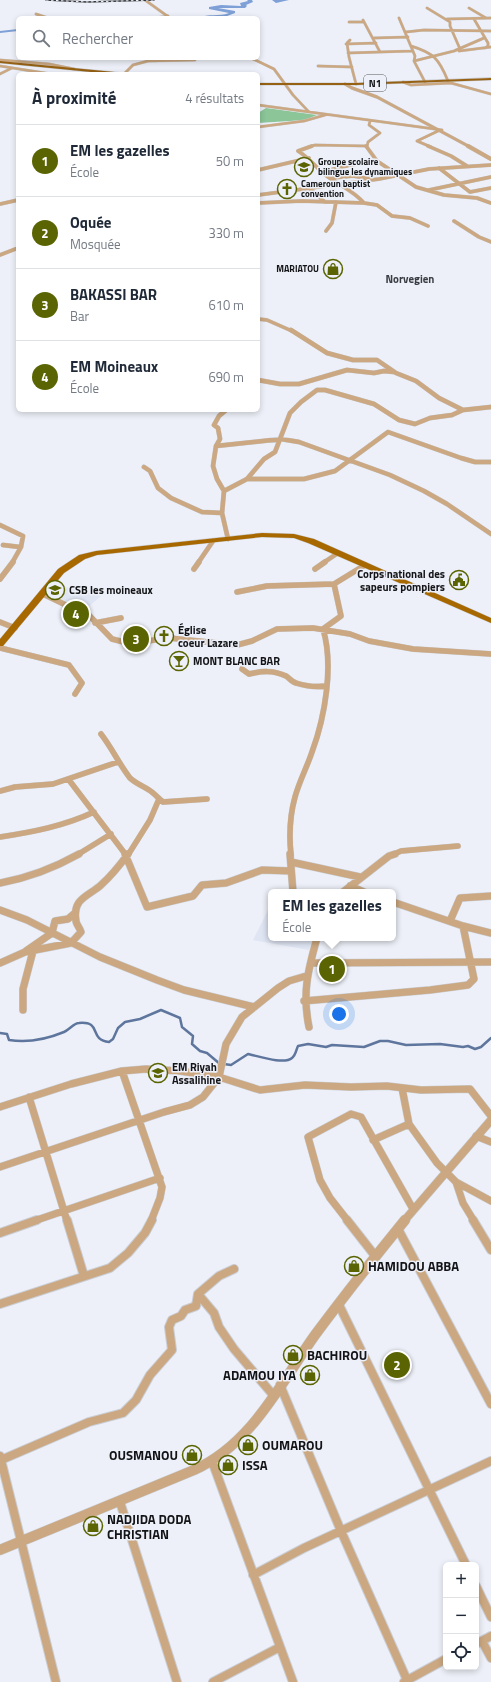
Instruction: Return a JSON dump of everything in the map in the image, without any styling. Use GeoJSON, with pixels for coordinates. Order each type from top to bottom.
{"type":"FeatureCollection","features":[{"type":"Feature","properties":{"kind":"highway"},"geometry":{"type":"LineString","coordinates":[[0,61],[99,72]]}},
{"type":"Feature","properties":{"kind":"highway","name":"N1"},"geometry":{"type":"LineString","coordinates":[[260,84],[356,84],[491,79]]}},
{"type":"Feature","properties":{"kind":"main road"},"geometry":{"type":"LineString","coordinates":[[0,644],[15,628],[61,571],[82,557],[96,553],[262,536],[294,536],[311,541],[491,621]]}},
{"type":"Feature","properties":{"kind":"street"},"geometry":{"type":"LineString","coordinates":[[144,0],[167,16]]}},
{"type":"Feature","properties":{"kind":"street"},"geometry":{"type":"LineString","coordinates":[[427,8],[450,22],[450,26],[460,49]]}},
{"type":"Feature","properties":{"kind":"street"},"geometry":{"type":"LineString","coordinates":[[469,8],[487,19]]}},
{"type":"Feature","properties":{"kind":"street"},"geometry":{"type":"LineString","coordinates":[[36,14],[42,16]]}},
{"type":"Feature","properties":{"kind":"street"},"geometry":{"type":"LineString","coordinates":[[399,18],[415,56],[414,61],[425,82]]}},
{"type":"Feature","properties":{"kind":"street"},"geometry":{"type":"LineString","coordinates":[[446,19],[491,20]]}},
{"type":"Feature","properties":{"kind":"street"},"geometry":{"type":"LineString","coordinates":[[474,19],[488,44],[485,48]]}},
{"type":"Feature","properties":{"kind":"street"},"geometry":{"type":"LineString","coordinates":[[349,22],[364,21],[380,52]]}},
{"type":"Feature","properties":{"kind":"street"},"geometry":{"type":"LineString","coordinates":[[406,32],[424,30],[491,31]]}},
{"type":"Feature","properties":{"kind":"street"},"geometry":{"type":"LineString","coordinates":[[374,38],[408,37]]}},
{"type":"Feature","properties":{"kind":"street"},"geometry":{"type":"LineString","coordinates":[[414,61],[436,57],[460,49],[484,38]]}},
{"type":"Feature","properties":{"kind":"street"},"geometry":{"type":"LineString","coordinates":[[346,44],[350,40]]}},
{"type":"Feature","properties":{"kind":"street"},"geometry":{"type":"LineString","coordinates":[[346,44],[376,43]]}},
{"type":"Feature","properties":{"kind":"street"},"geometry":{"type":"LineString","coordinates":[[346,44],[356,84]]}},
{"type":"Feature","properties":{"kind":"street"},"geometry":{"type":"LineString","coordinates":[[411,46],[427,50],[436,57],[448,81]]}},
{"type":"Feature","properties":{"kind":"street"},"geometry":{"type":"LineString","coordinates":[[449,52],[491,47]]}},
{"type":"Feature","properties":{"kind":"street"},"geometry":{"type":"LineString","coordinates":[[348,53],[412,51]]}},
{"type":"Feature","properties":{"kind":"street"},"geometry":{"type":"LineString","coordinates":[[127,72],[134,65],[148,61],[195,60]]}},
{"type":"Feature","properties":{"kind":"street"},"geometry":{"type":"LineString","coordinates":[[255,60],[274,69],[293,95],[309,112]]}},
{"type":"Feature","properties":{"kind":"street"},"geometry":{"type":"LineString","coordinates":[[0,61],[45,64],[74,69]]}},
{"type":"Feature","properties":{"kind":"street"},"geometry":{"type":"LineString","coordinates":[[4,67],[9,63]]}},
{"type":"Feature","properties":{"kind":"street"},"geometry":{"type":"LineString","coordinates":[[0,66],[39,72]]}},
{"type":"Feature","properties":{"kind":"street"},"geometry":{"type":"LineString","coordinates":[[318,66],[352,67]]}},
{"type":"Feature","properties":{"kind":"street"},"geometry":{"type":"LineString","coordinates":[[0,74],[12,68]]}},
{"type":"Feature","properties":{"kind":"street"},"geometry":{"type":"LineString","coordinates":[[403,82],[411,85],[451,84],[491,94]]}},
{"type":"Feature","properties":{"kind":"street"},"geometry":{"type":"LineString","coordinates":[[346,84],[352,88],[369,93],[442,130],[491,159]]}},
{"type":"Feature","properties":{"kind":"street"},"geometry":{"type":"LineString","coordinates":[[260,105],[442,130]]}},
{"type":"Feature","properties":{"kind":"street"},"geometry":{"type":"LineString","coordinates":[[260,127],[304,121],[328,114]]}},
{"type":"Feature","properties":{"kind":"street"},"geometry":{"type":"LineString","coordinates":[[364,203],[341,184],[322,172],[309,158],[298,150],[315,145],[366,145],[380,133],[369,125],[370,121]]}},
{"type":"Feature","properties":{"kind":"street"},"geometry":{"type":"LineString","coordinates":[[442,130],[416,140],[451,156],[467,166]]}},
{"type":"Feature","properties":{"kind":"street"},"geometry":{"type":"LineString","coordinates":[[366,145],[377,161],[412,185],[444,195],[474,198],[491,203]]}},
{"type":"Feature","properties":{"kind":"street"},"geometry":{"type":"LineString","coordinates":[[260,170],[309,158]]}},
{"type":"Feature","properties":{"kind":"street"},"geometry":{"type":"LineString","coordinates":[[322,172],[350,165],[377,161]]}},
{"type":"Feature","properties":{"kind":"street"},"geometry":{"type":"LineString","coordinates":[[260,195],[377,180],[439,168],[491,165]]}},
{"type":"Feature","properties":{"kind":"street"},"geometry":{"type":"LineString","coordinates":[[439,168],[459,185],[472,193],[491,188]]}},
{"type":"Feature","properties":{"kind":"street"},"geometry":{"type":"LineString","coordinates":[[332,178],[353,176],[377,180]]}},
{"type":"Feature","properties":{"kind":"street"},"geometry":{"type":"LineString","coordinates":[[428,191],[491,177]]}},
{"type":"Feature","properties":{"kind":"street"},"geometry":{"type":"LineString","coordinates":[[309,188],[325,202]]}},
{"type":"Feature","properties":{"kind":"street"},"geometry":{"type":"LineString","coordinates":[[484,200],[491,198]]}},
{"type":"Feature","properties":{"kind":"street"},"geometry":{"type":"LineString","coordinates":[[1,204],[16,200]]}},
{"type":"Feature","properties":{"kind":"street"},"geometry":{"type":"LineString","coordinates":[[260,203],[301,201],[364,203],[377,205],[392,216],[410,218],[428,226]]}},
{"type":"Feature","properties":{"kind":"street"},"geometry":{"type":"LineString","coordinates":[[326,231],[332,226],[334,205],[336,202]]}},
{"type":"Feature","properties":{"kind":"street"},"geometry":{"type":"LineString","coordinates":[[1,204],[16,203]]}},
{"type":"Feature","properties":{"kind":"street"},"geometry":{"type":"LineString","coordinates":[[454,221],[479,237],[491,242]]}},
{"type":"Feature","properties":{"kind":"street"},"geometry":{"type":"LineString","coordinates":[[0,255],[16,249]]}},
{"type":"Feature","properties":{"kind":"street"},"geometry":{"type":"LineString","coordinates":[[260,319],[266,320],[290,330],[327,353],[353,360],[377,360],[396,373],[416,381],[439,398],[463,410]]}},
{"type":"Feature","properties":{"kind":"street"},"geometry":{"type":"LineString","coordinates":[[260,380],[280,384],[299,384],[347,370],[396,373]]}},
{"type":"Feature","properties":{"kind":"street"},"geometry":{"type":"LineString","coordinates":[[247,479],[264,459],[275,452],[290,413],[301,402],[320,389],[374,404],[399,420],[414,424],[430,418],[452,415],[463,410],[491,407]]}},
{"type":"Feature","properties":{"kind":"street"},"geometry":{"type":"LineString","coordinates":[[224,412],[219,416],[214,425],[220,431],[220,439],[216,446],[213,466],[217,479],[224,491],[222,513],[228,539]]}},
{"type":"Feature","properties":{"kind":"street"},"geometry":{"type":"LineString","coordinates":[[224,491],[247,479],[310,478],[336,471],[388,432],[433,448],[453,457],[483,463],[491,462]]}},
{"type":"Feature","properties":{"kind":"street"},"geometry":{"type":"LineString","coordinates":[[216,446],[281,439],[299,442],[390,475],[424,491],[447,504],[491,534]]}},
{"type":"Feature","properties":{"kind":"street"},"geometry":{"type":"LineString","coordinates":[[144,467],[150,471],[158,488],[171,498],[202,512],[222,513]]}},
{"type":"Feature","properties":{"kind":"street"},"geometry":{"type":"LineString","coordinates":[[0,524],[23,536],[18,554],[0,579]]}},
{"type":"Feature","properties":{"kind":"street"},"geometry":{"type":"LineString","coordinates":[[194,569],[213,541]]}},
{"type":"Feature","properties":{"kind":"street"},"geometry":{"type":"LineString","coordinates":[[3,544],[20,547]]}},
{"type":"Feature","properties":{"kind":"street"},"geometry":{"type":"LineString","coordinates":[[315,568],[338,553]]}},
{"type":"Feature","properties":{"kind":"street"},"geometry":{"type":"LineString","coordinates":[[237,592],[267,586],[334,584],[366,565]]}},
{"type":"Feature","properties":{"kind":"street"},"geometry":{"type":"LineString","coordinates":[[323,629],[341,616],[334,584]]}},
{"type":"Feature","properties":{"kind":"street"},"geometry":{"type":"LineString","coordinates":[[43,594],[68,606],[84,610],[112,639],[133,644],[170,638],[207,643],[237,644],[252,641],[277,628],[313,628],[413,649],[491,654]]}},
{"type":"Feature","properties":{"kind":"street"},"geometry":{"type":"LineString","coordinates":[[95,623],[121,618]]}},
{"type":"Feature","properties":{"kind":"street"},"geometry":{"type":"LineString","coordinates":[[0,622],[15,628]]}},
{"type":"Feature","properties":{"kind":"street"},"geometry":{"type":"LineString","coordinates":[[293,889],[291,871],[291,824],[296,797],[320,726],[326,702],[326,640],[323,629]]}},
{"type":"Feature","properties":{"kind":"street"},"geometry":{"type":"LineString","coordinates":[[0,648],[69,665],[82,683],[75,694]]}},
{"type":"Feature","properties":{"kind":"street"},"geometry":{"type":"LineString","coordinates":[[242,669],[249,674],[262,671],[271,672],[285,676],[296,683],[320,687],[326,686]]}},
{"type":"Feature","properties":{"kind":"street"},"geometry":{"type":"LineString","coordinates":[[101,734],[109,744],[118,762],[132,779],[148,789],[159,799],[164,802],[207,799]]}},
{"type":"Feature","properties":{"kind":"street"},"geometry":{"type":"LineString","coordinates":[[0,791],[53,784],[69,780],[118,762]]}},
{"type":"Feature","properties":{"kind":"street"},"geometry":{"type":"LineString","coordinates":[[69,780],[127,856],[147,907],[193,896],[202,885],[226,883],[262,870],[291,871]]}},
{"type":"Feature","properties":{"kind":"street"},"geometry":{"type":"LineString","coordinates":[[0,964],[25,952],[52,933],[55,922],[68,919],[75,913],[82,897],[100,886],[127,856],[157,809],[159,799]]}},
{"type":"Feature","properties":{"kind":"street"},"geometry":{"type":"LineString","coordinates":[[0,838],[33,834],[56,828],[94,812]]}},
{"type":"Feature","properties":{"kind":"street"},"geometry":{"type":"LineString","coordinates":[[0,883],[17,881],[61,864],[111,834]]}},
{"type":"Feature","properties":{"kind":"street"},"geometry":{"type":"LineString","coordinates":[[346,889],[389,856],[401,851],[458,846]]}},
{"type":"Feature","properties":{"kind":"street"},"geometry":{"type":"LineString","coordinates":[[291,862],[360,877]]}},
{"type":"Feature","properties":{"kind":"street"},"geometry":{"type":"LineString","coordinates":[[350,886],[357,889]]}},
{"type":"Feature","properties":{"kind":"street"},"geometry":{"type":"LineString","coordinates":[[450,921],[460,898],[491,896]]}},
{"type":"Feature","properties":{"kind":"street"},"geometry":{"type":"LineString","coordinates":[[396,903],[463,926],[491,933]]}},
{"type":"Feature","properties":{"kind":"street"},"geometry":{"type":"LineString","coordinates":[[0,910],[27,920],[100,957],[184,990],[254,1007]]}},
{"type":"Feature","properties":{"kind":"street"},"geometry":{"type":"LineString","coordinates":[[25,952],[71,943],[81,932],[76,923],[75,913]]}},
{"type":"Feature","properties":{"kind":"street"},"geometry":{"type":"LineString","coordinates":[[304,1001],[430,990],[468,985],[474,979],[463,926]]}},
{"type":"Feature","properties":{"kind":"street"},"geometry":{"type":"LineString","coordinates":[[309,1027],[304,1001],[306,976],[316,941]]}},
{"type":"Feature","properties":{"kind":"street"},"geometry":{"type":"LineString","coordinates":[[23,1010],[23,989],[33,951]]}},
{"type":"Feature","properties":{"kind":"street"},"geometry":{"type":"LineString","coordinates":[[311,963],[491,962]]}},
{"type":"Feature","properties":{"kind":"street"},"geometry":{"type":"LineString","coordinates":[[0,1167],[138,1120],[190,1105],[203,1097],[219,1077],[221,1060],[226,1044],[242,1017],[289,981],[306,976]]}},
{"type":"Feature","properties":{"kind":"street"},"geometry":{"type":"LineString","coordinates":[[0,1107],[71,1084],[122,1071],[146,1069],[180,1071],[219,1077],[260,1090],[305,1085],[351,1087],[387,1086],[421,1090],[470,1089],[491,1116]]}},
{"type":"Feature","properties":{"kind":"street"},"geometry":{"type":"LineString","coordinates":[[0,1304],[110,1268],[120,1262],[135,1246],[152,1220],[162,1198],[162,1187],[122,1071]]}},
{"type":"Feature","properties":{"kind":"street"},"geometry":{"type":"LineString","coordinates":[[402,1088],[409,1124],[436,1163],[456,1182],[491,1201]]}},
{"type":"Feature","properties":{"kind":"street"},"geometry":{"type":"LineString","coordinates":[[29,1097],[63,1212],[84,1276]]}},
{"type":"Feature","properties":{"kind":"street"},"geometry":{"type":"LineString","coordinates":[[376,1257],[330,1198],[320,1180],[308,1142],[308,1137],[351,1114],[360,1117],[413,1209]]}},
{"type":"Feature","properties":{"kind":"street"},"geometry":{"type":"LineString","coordinates":[[0,1550],[120,1502],[212,1461],[235,1443],[260,1415],[316,1335],[413,1209],[444,1171],[491,1120]]}},
{"type":"Feature","properties":{"kind":"street"},"geometry":{"type":"LineString","coordinates":[[373,1140],[409,1124]]}},
{"type":"Feature","properties":{"kind":"street"},"geometry":{"type":"LineString","coordinates":[[476,1136],[491,1142]]}},
{"type":"Feature","properties":{"kind":"street"},"geometry":{"type":"LineString","coordinates":[[0,1234],[160,1178]]}},
{"type":"Feature","properties":{"kind":"street"},"geometry":{"type":"LineString","coordinates":[[456,1182],[463,1203],[491,1250]]}},
{"type":"Feature","properties":{"kind":"street"},"geometry":{"type":"LineString","coordinates":[[398,1229],[491,1404]]}},
{"type":"Feature","properties":{"kind":"street"},"geometry":{"type":"LineString","coordinates":[[56,1682],[0,1458],[89,1422],[123,1413],[136,1400],[150,1375],[172,1350],[169,1327],[172,1320],[181,1316],[185,1310],[196,1306],[198,1294],[219,1276],[234,1268]]}},
{"type":"Feature","properties":{"kind":"street"},"geometry":{"type":"LineString","coordinates":[[198,1294],[214,1313],[219,1327],[234,1349],[274,1396]]}},
{"type":"Feature","properties":{"kind":"street"},"geometry":{"type":"LineString","coordinates":[[339,1305],[465,1562]]}},
{"type":"Feature","properties":{"kind":"street"},"geometry":{"type":"LineString","coordinates":[[280,1385],[406,1681],[443,1661]]}},
{"type":"Feature","properties":{"kind":"street"},"geometry":{"type":"LineString","coordinates":[[212,1461],[293,1682]]}},
{"type":"Feature","properties":{"kind":"street"},"geometry":{"type":"LineString","coordinates":[[253,1575],[341,1531],[491,1461]]}},
{"type":"Feature","properties":{"kind":"street"},"geometry":{"type":"LineString","coordinates":[[120,1502],[177,1682]]}},
{"type":"Feature","properties":{"kind":"street"},"geometry":{"type":"LineString","coordinates":[[479,1592],[491,1617]]}},
{"type":"Feature","properties":{"kind":"street"},"geometry":{"type":"LineString","coordinates":[[483,1640],[491,1658]]}},
{"type":"Feature","properties":{"kind":"street"},"geometry":{"type":"LineString","coordinates":[[213,1682],[280,1647]]}},
{"type":"Feature","properties":{"kind":"shaded area"},"geometry":{"type":"Polygon","coordinates":[[[62,586],[101,596],[86,609],[50,595],[62,586]]]}},
{"type":"Feature","properties":{"kind":"shaded area"},"geometry":{"type":"Polygon","coordinates":[[[268,910],[268,941],[312,941],[309,950],[253,940],[268,910]]]}},
{"type":"Feature","properties":{"kind":"green space"},"geometry":{"type":"Polygon","coordinates":[[[266,108],[317,115],[305,120],[260,123],[260,112],[266,108]]]}},
{"type":"Feature","properties":{"kind":"waterway"},"geometry":{"type":"LineString","coordinates":[[226,16],[233,12],[211,8],[221,6],[243,7],[245,6],[242,4],[251,2],[249,0]]}},
{"type":"Feature","properties":{"kind":"waterway"},"geometry":{"type":"LineString","coordinates":[[274,0],[276,2],[287,0]]}},
{"type":"Feature","properties":{"kind":"waterway"},"geometry":{"type":"LineString","coordinates":[[0,32],[16,30]]}},
{"type":"Feature","properties":{"kind":"waterway"},"geometry":{"type":"LineString","coordinates":[[0,1033],[7,1034],[9,1040],[30,1041],[66,1031],[77,1023],[86,1023],[94,1028],[99,1038],[103,1041],[109,1042],[113,1039],[118,1028],[125,1022],[140,1019],[161,1010],[180,1018],[182,1027],[193,1036],[192,1044],[200,1051],[207,1053],[220,1064]]}},
{"type":"Feature","properties":{"kind":"waterway"},"geometry":{"type":"LineString","coordinates":[[224,1064],[231,1065],[248,1054],[283,1061],[288,1060],[292,1058],[298,1046],[308,1044],[326,1047],[332,1045],[364,1047],[380,1041],[388,1041],[406,1045],[440,1044],[463,1047],[468,1046],[475,1049],[481,1047],[491,1038]]}},
{"type":"Feature","properties":{"kind":"railway"},"geometry":{"type":"LineString","coordinates":[[46,0],[87,2],[154,0]]}},
{"type":"Feature","properties":{"kind":"place","name":"Groupe scolaire bilingue les dynamiques"},"geometry":{"type":"Point","coordinates":[304,167]}},
{"type":"Feature","properties":{"kind":"place","name":"Cameroun baptist convention"},"geometry":{"type":"Point","coordinates":[287,189]}},
{"type":"Feature","properties":{"kind":"place","name":"MARIATOU"},"geometry":{"type":"Point","coordinates":[333,269]}},
{"type":"Feature","properties":{"kind":"place","name":"Corps national des sapeurs pompiers"},"geometry":{"type":"Point","coordinates":[459,580]}},
{"type":"Feature","properties":{"kind":"place","name":"CSB les moineaux"},"geometry":{"type":"Point","coordinates":[55,590]}},
{"type":"Feature","properties":{"kind":"place","name":"EM Moineaux"},"geometry":{"type":"Point","coordinates":[76,614]}},
{"type":"Feature","properties":{"kind":"place","name":"Église coeur Lazare"},"geometry":{"type":"Point","coordinates":[164,636]}},
{"type":"Feature","properties":{"kind":"place","name":"BAKASSI BAR"},"geometry":{"type":"Point","coordinates":[136,639]}},
{"type":"Feature","properties":{"kind":"place","name":"MONT BLANC BAR"},"geometry":{"type":"Point","coordinates":[179,661]}},
{"type":"Feature","properties":{"kind":"place","name":"EM les gazelles"},"geometry":{"type":"Point","coordinates":[332,969]}},
{"type":"Feature","properties":{"kind":"place","name":"EM Riyah Assalihine"},"geometry":{"type":"Point","coordinates":[158,1073]}},
{"type":"Feature","properties":{"kind":"place","name":"HAMIDOU ABBA"},"geometry":{"type":"Point","coordinates":[354,1266]}},
{"type":"Feature","properties":{"kind":"place","name":"BACHIROU"},"geometry":{"type":"Point","coordinates":[293,1355]}},
{"type":"Feature","properties":{"kind":"place","name":"Oquée"},"geometry":{"type":"Point","coordinates":[397,1365]}},
{"type":"Feature","properties":{"kind":"place","name":"ADAMOU IYA"},"geometry":{"type":"Point","coordinates":[310,1375]}},
{"type":"Feature","properties":{"kind":"place","name":"OUMAROU"},"geometry":{"type":"Point","coordinates":[248,1445]}},
{"type":"Feature","properties":{"kind":"place","name":"OUSMANOU"},"geometry":{"type":"Point","coordinates":[192,1455]}},
{"type":"Feature","properties":{"kind":"place","name":"ISSA"},"geometry":{"type":"Point","coordinates":[228,1465]}},
{"type":"Feature","properties":{"kind":"place","name":"NADJIDA DODA CHRISTIAN"},"geometry":{"type":"Point","coordinates":[93,1526]}},
{"type":"Feature","properties":{"kind":"district","name":"Norvegien"},"geometry":{"type":"Point","coordinates":[410,279]}}]}
